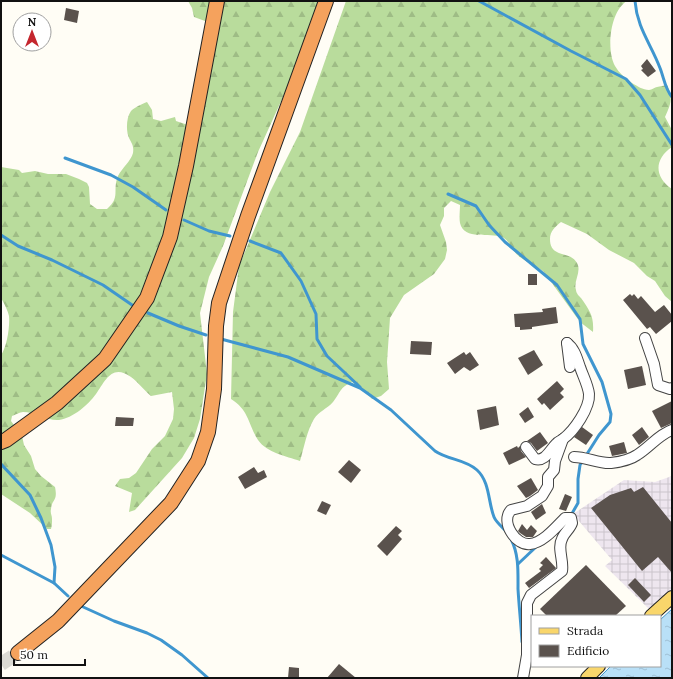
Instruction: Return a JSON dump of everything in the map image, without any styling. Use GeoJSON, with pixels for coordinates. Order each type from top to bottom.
{"type":"FeatureCollection","features":[{"type":"Feature","properties":{"kind":"highway"},"geometry":{"type":"LineString","coordinates":[[1,442],[6,440],[57,403],[105,359],[147,298],[171,230],[186,166],[217,1]]}},
{"type":"Feature","properties":{"kind":"highway"},"geometry":{"type":"LineString","coordinates":[[18,653],[58,621],[171,503],[198,461],[208,432],[214,388],[216,326],[219,303],[248,216],[326,1]]}},
{"type":"Feature","properties":{"kind":"main road"},"geometry":{"type":"LineString","coordinates":[[652,615],[672,597]]}},
{"type":"Feature","properties":{"kind":"main road"},"geometry":{"type":"LineString","coordinates":[[587,678],[598,667]]}},
{"type":"Feature","properties":{"kind":"street"},"geometry":{"type":"LineString","coordinates":[[645,338],[654,364],[658,385],[670,389],[672,388]]}},
{"type":"Feature","properties":{"kind":"street"},"geometry":{"type":"LineString","coordinates":[[526,447],[535,459],[550,453],[555,444],[563,439],[584,413],[589,395],[575,353],[567,344],[570,367]]}},
{"type":"Feature","properties":{"kind":"street"},"geometry":{"type":"LineString","coordinates":[[574,457],[581,457],[606,463],[621,461],[637,455],[662,434],[672,430]]}},
{"type":"Feature","properties":{"kind":"street"},"geometry":{"type":"LineString","coordinates":[[523,678],[527,655],[527,603],[531,595],[562,571],[563,566],[560,545],[572,523],[571,518],[565,518],[537,542],[529,545],[519,541],[508,528],[506,520],[511,510],[527,506],[542,496],[548,486],[548,477],[554,470],[555,461],[563,439]]}},
{"type":"Feature","properties":{"kind":"shaded area"},"geometry":{"type":"Polygon","coordinates":[[[672,476],[672,590],[650,610],[605,566],[612,560],[573,514],[624,480],[655,482],[672,476]]]}},
{"type":"Feature","properties":{"kind":"green space"},"geometry":{"type":"Polygon","coordinates":[[[188,1],[319,1],[288,86],[258,152],[223,246],[209,277],[200,313],[207,374],[200,419],[194,438],[182,458],[135,510],[129,512],[132,493],[115,486],[120,479],[129,478],[136,473],[152,449],[165,436],[173,419],[174,409],[172,392],[151,396],[131,377],[119,372],[110,375],[89,402],[70,417],[54,420],[28,412],[19,413],[12,416],[11,421],[22,436],[24,445],[31,456],[35,469],[55,487],[56,495],[51,510],[52,527],[51,529],[47,529],[30,513],[1,494],[1,355],[6,342],[9,316],[1,298],[1,167],[19,170],[22,173],[35,171],[48,174],[66,174],[79,179],[87,183],[89,187],[90,204],[97,209],[107,209],[114,201],[118,176],[133,153],[133,147],[127,128],[127,121],[131,111],[147,102],[152,110],[153,119],[161,121],[175,117],[176,121],[191,126],[216,25],[194,17],[192,8],[188,1]]]}},
{"type":"Feature","properties":{"kind":"green space"},"geometry":{"type":"Polygon","coordinates":[[[346,1],[627,1],[621,6],[617,13],[611,31],[610,41],[612,59],[615,66],[618,71],[640,88],[651,90],[656,87],[667,85],[671,98],[665,117],[672,130],[672,147],[662,157],[658,168],[662,179],[672,189],[672,302],[665,296],[655,281],[647,276],[634,263],[609,250],[587,234],[561,222],[552,231],[550,239],[551,245],[557,252],[574,259],[577,263],[579,270],[575,287],[591,314],[593,332],[580,322],[544,272],[520,257],[506,240],[497,236],[472,234],[462,229],[460,223],[460,205],[451,201],[444,208],[444,216],[440,225],[446,242],[447,250],[445,259],[434,274],[404,295],[390,318],[387,362],[389,389],[381,396],[372,399],[366,392],[352,382],[345,386],[333,402],[314,419],[300,461],[277,454],[266,448],[258,440],[245,413],[237,403],[231,399],[233,312],[239,266],[270,192],[300,132],[346,1]]]}},
{"type":"Feature","properties":{"kind":"water"},"geometry":{"type":"Polygon","coordinates":[[[672,609],[672,678],[599,678],[610,667],[661,667],[661,619],[672,609]]]}},
{"type":"Feature","properties":{"kind":"building"},"geometry":{"type":"Polygon","coordinates":[[[66,8],[79,11],[77,23],[64,20],[66,8]]]}},
{"type":"Feature","properties":{"kind":"building"},"geometry":{"type":"Polygon","coordinates":[[[647,59],[656,71],[648,77],[641,70],[643,69],[641,66],[647,59]]]}},
{"type":"Feature","properties":{"kind":"building"},"geometry":{"type":"Polygon","coordinates":[[[528,274],[537,274],[537,285],[528,285],[528,274]]]}},
{"type":"Feature","properties":{"kind":"building"},"geometry":{"type":"Polygon","coordinates":[[[630,294],[632,296],[634,294],[638,299],[641,296],[655,312],[664,305],[672,315],[672,321],[656,334],[650,327],[647,329],[623,300],[630,294]]]}},
{"type":"Feature","properties":{"kind":"building"},"geometry":{"type":"Polygon","coordinates":[[[556,307],[558,323],[532,327],[532,329],[520,330],[520,327],[515,327],[514,314],[543,312],[542,309],[556,307]]]}},
{"type":"Feature","properties":{"kind":"building"},"geometry":{"type":"Polygon","coordinates":[[[411,341],[432,342],[431,355],[410,354],[411,341]]]}},
{"type":"Feature","properties":{"kind":"building"},"geometry":{"type":"Polygon","coordinates":[[[534,350],[543,365],[528,375],[518,358],[534,350]]]}},
{"type":"Feature","properties":{"kind":"building"},"geometry":{"type":"Polygon","coordinates":[[[464,352],[466,355],[470,352],[479,365],[470,371],[464,367],[455,374],[447,363],[464,352]]]}},
{"type":"Feature","properties":{"kind":"building"},"geometry":{"type":"Polygon","coordinates":[[[642,366],[646,385],[628,389],[624,370],[642,366]]]}},
{"type":"Feature","properties":{"kind":"building"},"geometry":{"type":"Polygon","coordinates":[[[557,381],[564,389],[560,393],[564,397],[550,410],[544,403],[542,405],[537,399],[557,381]]]}},
{"type":"Feature","properties":{"kind":"building"},"geometry":{"type":"Polygon","coordinates":[[[672,401],[672,423],[661,428],[652,411],[672,401]]]}},
{"type":"Feature","properties":{"kind":"building"},"geometry":{"type":"Polygon","coordinates":[[[496,406],[499,425],[480,430],[477,410],[496,406]]]}},
{"type":"Feature","properties":{"kind":"building"},"geometry":{"type":"Polygon","coordinates":[[[528,407],[534,417],[525,423],[519,414],[528,407]]]}},
{"type":"Feature","properties":{"kind":"building"},"geometry":{"type":"Polygon","coordinates":[[[116,417],[134,418],[133,426],[115,426],[116,417]]]}},
{"type":"Feature","properties":{"kind":"building"},"geometry":{"type":"Polygon","coordinates":[[[582,427],[593,435],[586,445],[574,437],[582,427]]]}},
{"type":"Feature","properties":{"kind":"building"},"geometry":{"type":"Polygon","coordinates":[[[642,427],[649,437],[639,445],[632,435],[642,427]]]}},
{"type":"Feature","properties":{"kind":"building"},"geometry":{"type":"Polygon","coordinates":[[[540,432],[548,443],[537,451],[531,443],[527,441],[540,432]]]}},
{"type":"Feature","properties":{"kind":"building"},"geometry":{"type":"Polygon","coordinates":[[[624,442],[627,453],[612,456],[609,446],[624,442]]]}},
{"type":"Feature","properties":{"kind":"building"},"geometry":{"type":"Polygon","coordinates":[[[517,446],[518,448],[520,446],[521,451],[526,457],[509,465],[503,453],[517,446]]]}},
{"type":"Feature","properties":{"kind":"building"},"geometry":{"type":"Polygon","coordinates":[[[349,460],[361,470],[351,483],[338,472],[349,460]]]}},
{"type":"Feature","properties":{"kind":"building"},"geometry":{"type":"Polygon","coordinates":[[[254,467],[258,473],[264,470],[267,477],[245,489],[238,477],[254,467]]]}},
{"type":"Feature","properties":{"kind":"building"},"geometry":{"type":"Polygon","coordinates":[[[531,478],[538,490],[526,498],[517,486],[531,478]]]}},
{"type":"Feature","properties":{"kind":"building"},"geometry":{"type":"Polygon","coordinates":[[[643,487],[672,523],[672,573],[658,557],[642,571],[591,508],[610,495],[631,488],[634,492],[643,487]]]}},
{"type":"Feature","properties":{"kind":"building"},"geometry":{"type":"Polygon","coordinates":[[[565,494],[572,497],[566,511],[559,509],[565,494]]]}},
{"type":"Feature","properties":{"kind":"building"},"geometry":{"type":"Polygon","coordinates":[[[322,501],[331,505],[326,515],[317,511],[322,501]]]}},
{"type":"Feature","properties":{"kind":"building"},"geometry":{"type":"Polygon","coordinates":[[[542,504],[546,513],[536,520],[531,512],[542,504]]]}},
{"type":"Feature","properties":{"kind":"building"},"geometry":{"type":"Polygon","coordinates":[[[522,524],[527,530],[531,525],[537,531],[533,537],[526,537],[518,531],[522,524]]]}},
{"type":"Feature","properties":{"kind":"building"},"geometry":{"type":"Polygon","coordinates":[[[396,526],[402,531],[398,535],[402,539],[387,556],[377,546],[396,526]]]}},
{"type":"Feature","properties":{"kind":"building"},"geometry":{"type":"Polygon","coordinates":[[[546,557],[556,568],[529,588],[525,583],[541,571],[539,569],[543,565],[540,563],[546,557]]]}},
{"type":"Feature","properties":{"kind":"building"},"geometry":{"type":"Polygon","coordinates":[[[586,565],[626,606],[616,615],[546,615],[540,609],[586,565]]]}},
{"type":"Feature","properties":{"kind":"building"},"geometry":{"type":"Polygon","coordinates":[[[635,578],[651,595],[644,602],[628,585],[635,578]]]}},
{"type":"Feature","properties":{"kind":"building"},"geometry":{"type":"Polygon","coordinates":[[[339,664],[356,678],[327,678],[339,664]]]}},
{"type":"Feature","properties":{"kind":"building"},"geometry":{"type":"Polygon","coordinates":[[[289,667],[299,668],[299,678],[288,678],[289,667]]]}},
{"type":"Feature","properties":{"kind":"waterway"},"geometry":{"type":"LineString","coordinates":[[479,1],[626,79],[640,95],[672,145]]}},
{"type":"Feature","properties":{"kind":"waterway"},"geometry":{"type":"LineString","coordinates":[[635,1],[641,28],[672,97]]}},
{"type":"Feature","properties":{"kind":"waterway"},"geometry":{"type":"LineString","coordinates":[[65,158],[111,175],[133,187],[166,210]]}},
{"type":"Feature","properties":{"kind":"waterway"},"geometry":{"type":"LineString","coordinates":[[448,194],[476,206],[489,225],[505,242],[557,285],[580,319],[583,344],[602,382],[611,414],[610,422],[599,435],[580,465],[578,479],[578,503],[570,517]]}},
{"type":"Feature","properties":{"kind":"waterway"},"geometry":{"type":"LineString","coordinates":[[184,220],[209,231],[230,236]]}},
{"type":"Feature","properties":{"kind":"waterway"},"geometry":{"type":"LineString","coordinates":[[1,235],[18,246],[52,260],[103,285],[135,307]]}},
{"type":"Feature","properties":{"kind":"waterway"},"geometry":{"type":"LineString","coordinates":[[250,241],[281,253],[301,281],[316,314],[317,339],[327,356],[360,387]]}},
{"type":"Feature","properties":{"kind":"waterway"},"geometry":{"type":"LineString","coordinates":[[148,313],[206,335]]}},
{"type":"Feature","properties":{"kind":"waterway"},"geometry":{"type":"LineString","coordinates":[[221,339],[288,357],[360,388],[391,410],[435,451],[472,466],[477,470],[487,486],[494,517],[506,531]]}},
{"type":"Feature","properties":{"kind":"waterway"},"geometry":{"type":"LineString","coordinates":[[1,464],[30,495],[41,518],[51,545],[55,567],[54,583]]}},
{"type":"Feature","properties":{"kind":"waterway"},"geometry":{"type":"LineString","coordinates":[[511,539],[518,563],[518,589],[522,642]]}},
{"type":"Feature","properties":{"kind":"waterway"},"geometry":{"type":"LineString","coordinates":[[518,564],[537,546]]}},
{"type":"Feature","properties":{"kind":"waterway"},"geometry":{"type":"LineString","coordinates":[[1,555],[54,583],[68,596]]}},
{"type":"Feature","properties":{"kind":"waterway"},"geometry":{"type":"LineString","coordinates":[[81,606],[161,640],[182,655],[208,678]]}},
{"type":"Feature","properties":{"kind":"tunnel"},"geometry":{"type":"LineString","coordinates":[[1,664],[18,653]]}}]}
